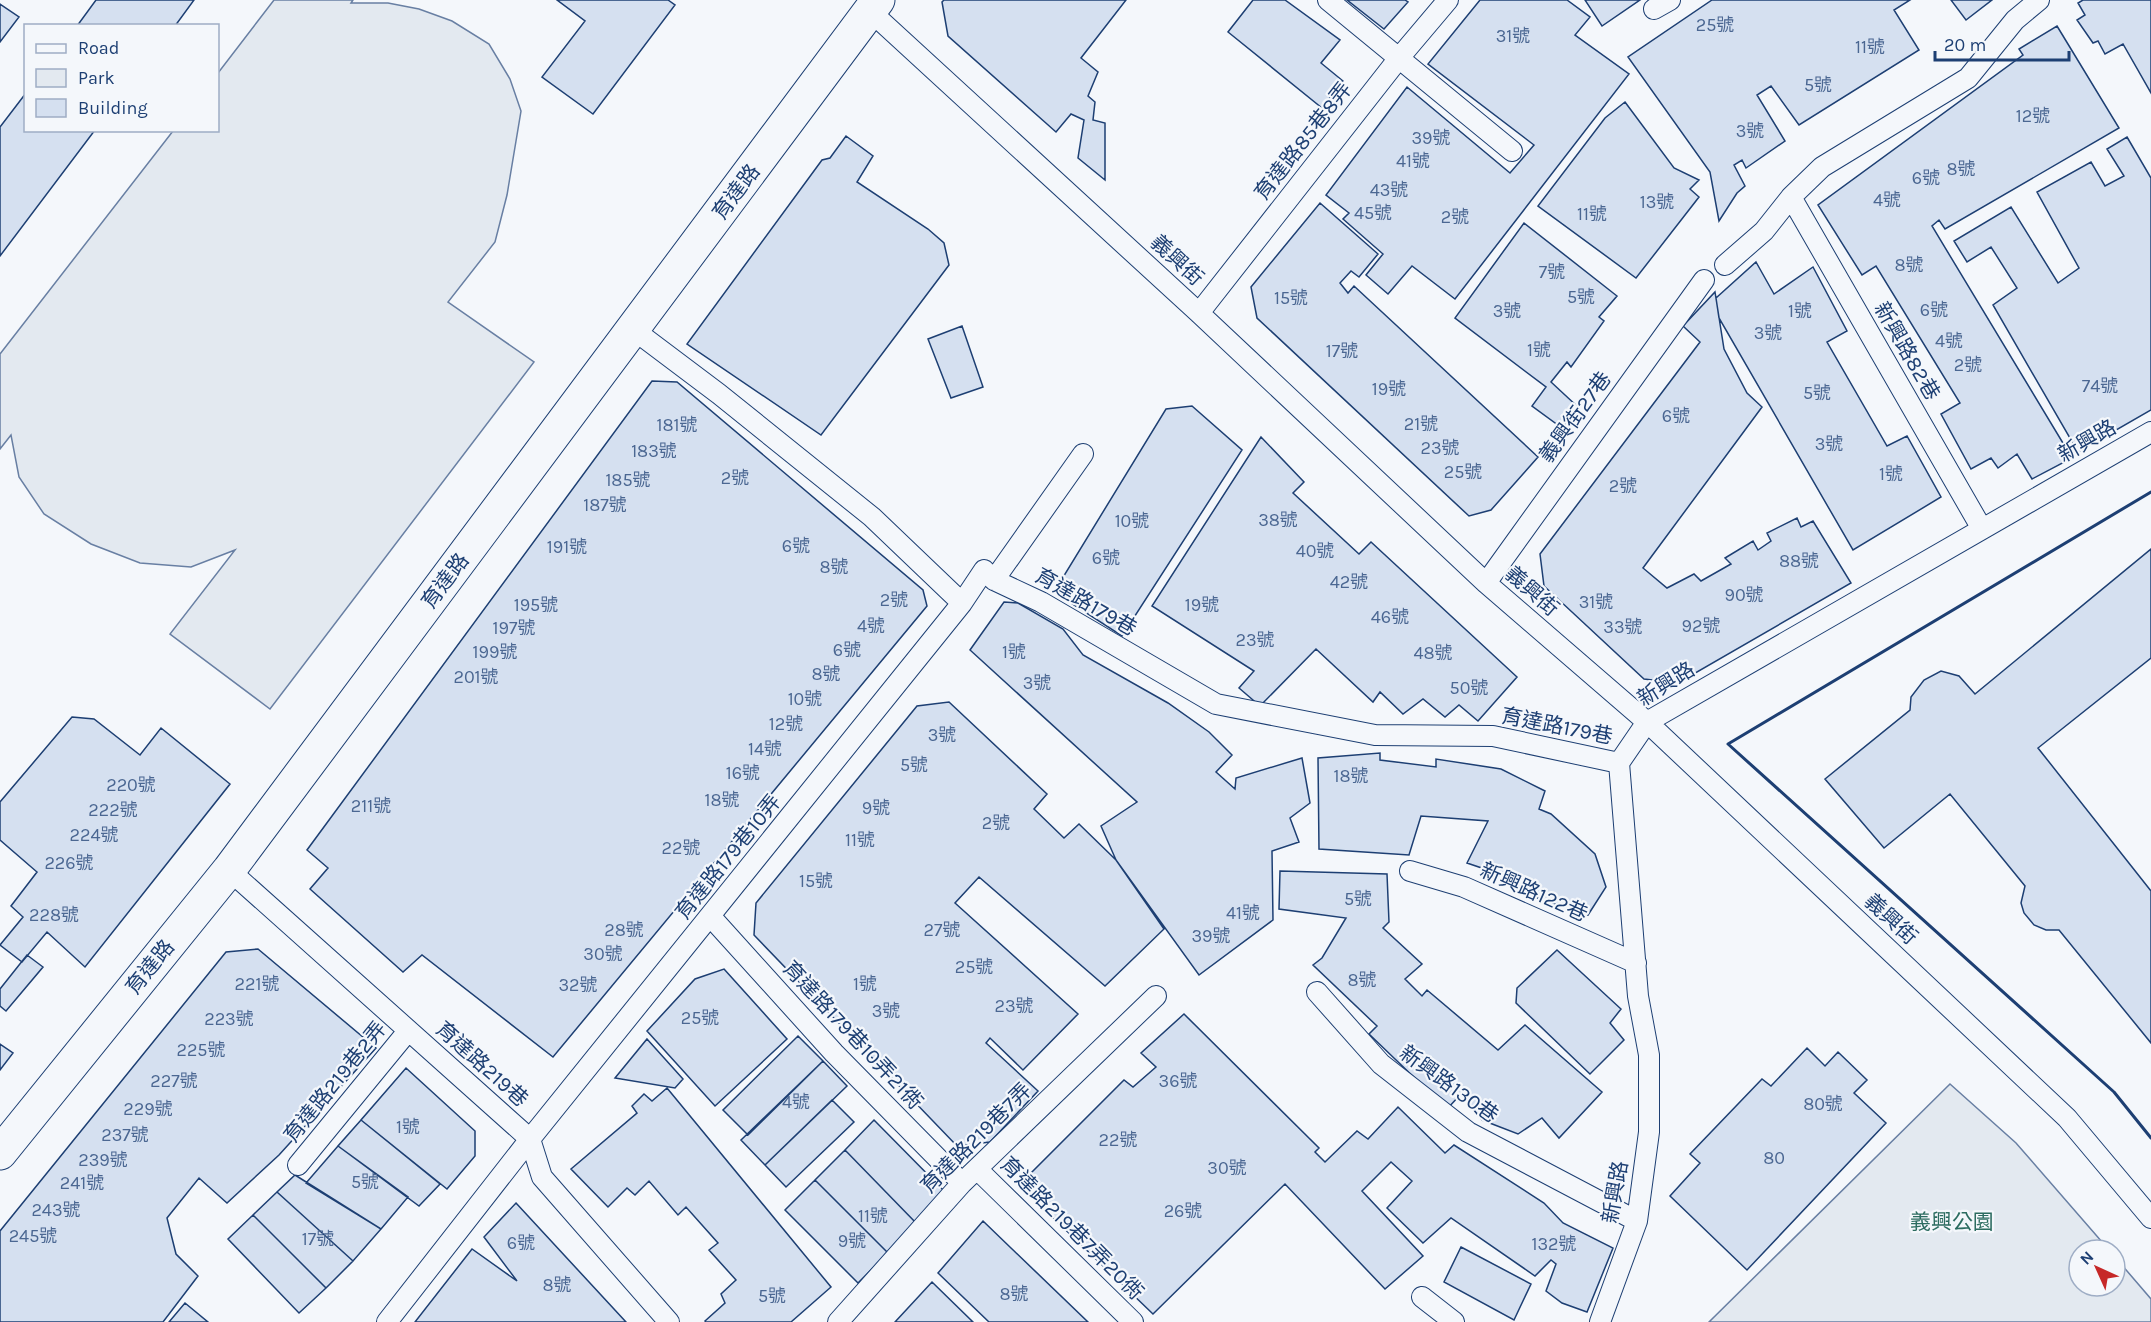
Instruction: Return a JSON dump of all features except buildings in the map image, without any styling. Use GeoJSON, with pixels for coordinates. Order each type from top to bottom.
{"type":"FeatureCollection","features":[{"type":"Feature","properties":{"kind":"street","name":"育達路"},"geometry":{"type":"LineString","coordinates":[[0,1152],[229,870],[634,330],[874,5]]}},
{"type":"Feature","properties":{"kind":"lane"},"geometry":{"type":"LineString","coordinates":[[1328,0],[1512,152]]}},
{"type":"Feature","properties":{"kind":"lane","name":"育達路85巷8弄"},"geometry":{"type":"LineString","coordinates":[[1199,313],[1399,58],[1448,0]]}},
{"type":"Feature","properties":{"kind":"lane"},"geometry":{"type":"LineString","coordinates":[[1725,265],[1764,231],[1791,197],[1822,167],[1968,78],[2014,20],[2039,0]]}},
{"type":"Feature","properties":{"kind":"lane","name":"義興街"},"geometry":{"type":"LineString","coordinates":[[874,5],[1486,583],[1647,722],[2067,1118],[2151,1218]]}},
{"type":"Feature","properties":{"kind":"lane","name":"新興路82巷"},"geometry":{"type":"LineString","coordinates":[[1791,197],[1982,529]]}},
{"type":"Feature","properties":{"kind":"lane","name":"義興街27巷"},"geometry":{"type":"LineString","coordinates":[[1486,583],[1704,280]]}},
{"type":"Feature","properties":{"kind":"lane"},"geometry":{"type":"LineString","coordinates":[[634,330],[719,394],[872,517],[962,603],[984,570],[994,580],[1083,454]]}},
{"type":"Feature","properties":{"kind":"lane","name":"新興路"},"geometry":{"type":"LineString","coordinates":[[1600,1322],[1637,1221],[1649,1132],[1649,1055],[1638,996],[1619,763],[1647,722],[2151,432]]}},
{"type":"Feature","properties":{"kind":"lane","name":"育達路179巷"},"geometry":{"type":"LineString","coordinates":[[994,580],[1041,602],[1216,704],[1375,735],[1493,736],[1619,763]]}},
{"type":"Feature","properties":{"kind":"lane","name":"育達路179巷10弄"},"geometry":{"type":"LineString","coordinates":[[387,1322],[530,1140],[962,603]]}},
{"type":"Feature","properties":{"kind":"lane","name":"育達路219巷"},"geometry":{"type":"LineString","coordinates":[[229,870],[530,1140],[542,1177],[669,1322]]}},
{"type":"Feature","properties":{"kind":"lane","name":"新興路122巷"},"geometry":{"type":"LineString","coordinates":[[1410,871],[1464,887],[1636,963]]}},
{"type":"Feature","properties":{"kind":"lane","name":"育達路179巷10弄21衖"},"geometry":{"type":"LineString","coordinates":[[711,917],[834,1053],[962,1183]]}},
{"type":"Feature","properties":{"kind":"lane","name":"新興路130巷"},"geometry":{"type":"LineString","coordinates":[[1317,992],[1381,1064],[1468,1132],[1637,1221]]}},
{"type":"Feature","properties":{"kind":"lane","name":"育達路219巷7弄"},"geometry":{"type":"LineString","coordinates":[[838,1322],[962,1183],[1156,996]]}},
{"type":"Feature","properties":{"kind":"lane","name":"育達路219巷2弄"},"geometry":{"type":"LineString","coordinates":[[298,1165],[408,1030]]}},
{"type":"Feature","properties":{"kind":"lane","name":"育達路219巷7弄20衖"},"geometry":{"type":"LineString","coordinates":[[977,1169],[1133,1322]]}},
{"type":"Feature","properties":{"kind":"lane"},"geometry":{"type":"LineString","coordinates":[[1422,1296],[1454,1322]]}},
{"type":"Feature","properties":{"kind":"green space"},"geometry":{"type":"Polygon","coordinates":[[[274,0],[353,0],[351,3],[388,3],[419,9],[452,21],[489,44],[510,79],[521,111],[507,195],[495,242],[448,302],[534,362],[270,709],[170,634],[235,550],[191,567],[140,563],[91,544],[44,514],[19,477],[11,435],[0,449],[0,354],[172,132],[219,132],[219,72],[274,0]]]}},
{"type":"Feature","properties":{"kind":"green space","name":"義興公園"},"geometry":{"type":"Polygon","coordinates":[[[1950,1084],[2016,1143],[2099,1238],[2067,1238],[2067,1298],[2127,1298],[2127,1271],[2151,1299],[2151,1322],[1709,1322],[1950,1084]]]}},
{"type":"Feature","properties":{"kind":"wall"},"geometry":{"type":"LineString","coordinates":[[2151,492],[1728,744],[2114,1092],[2151,1138]]}}]}
